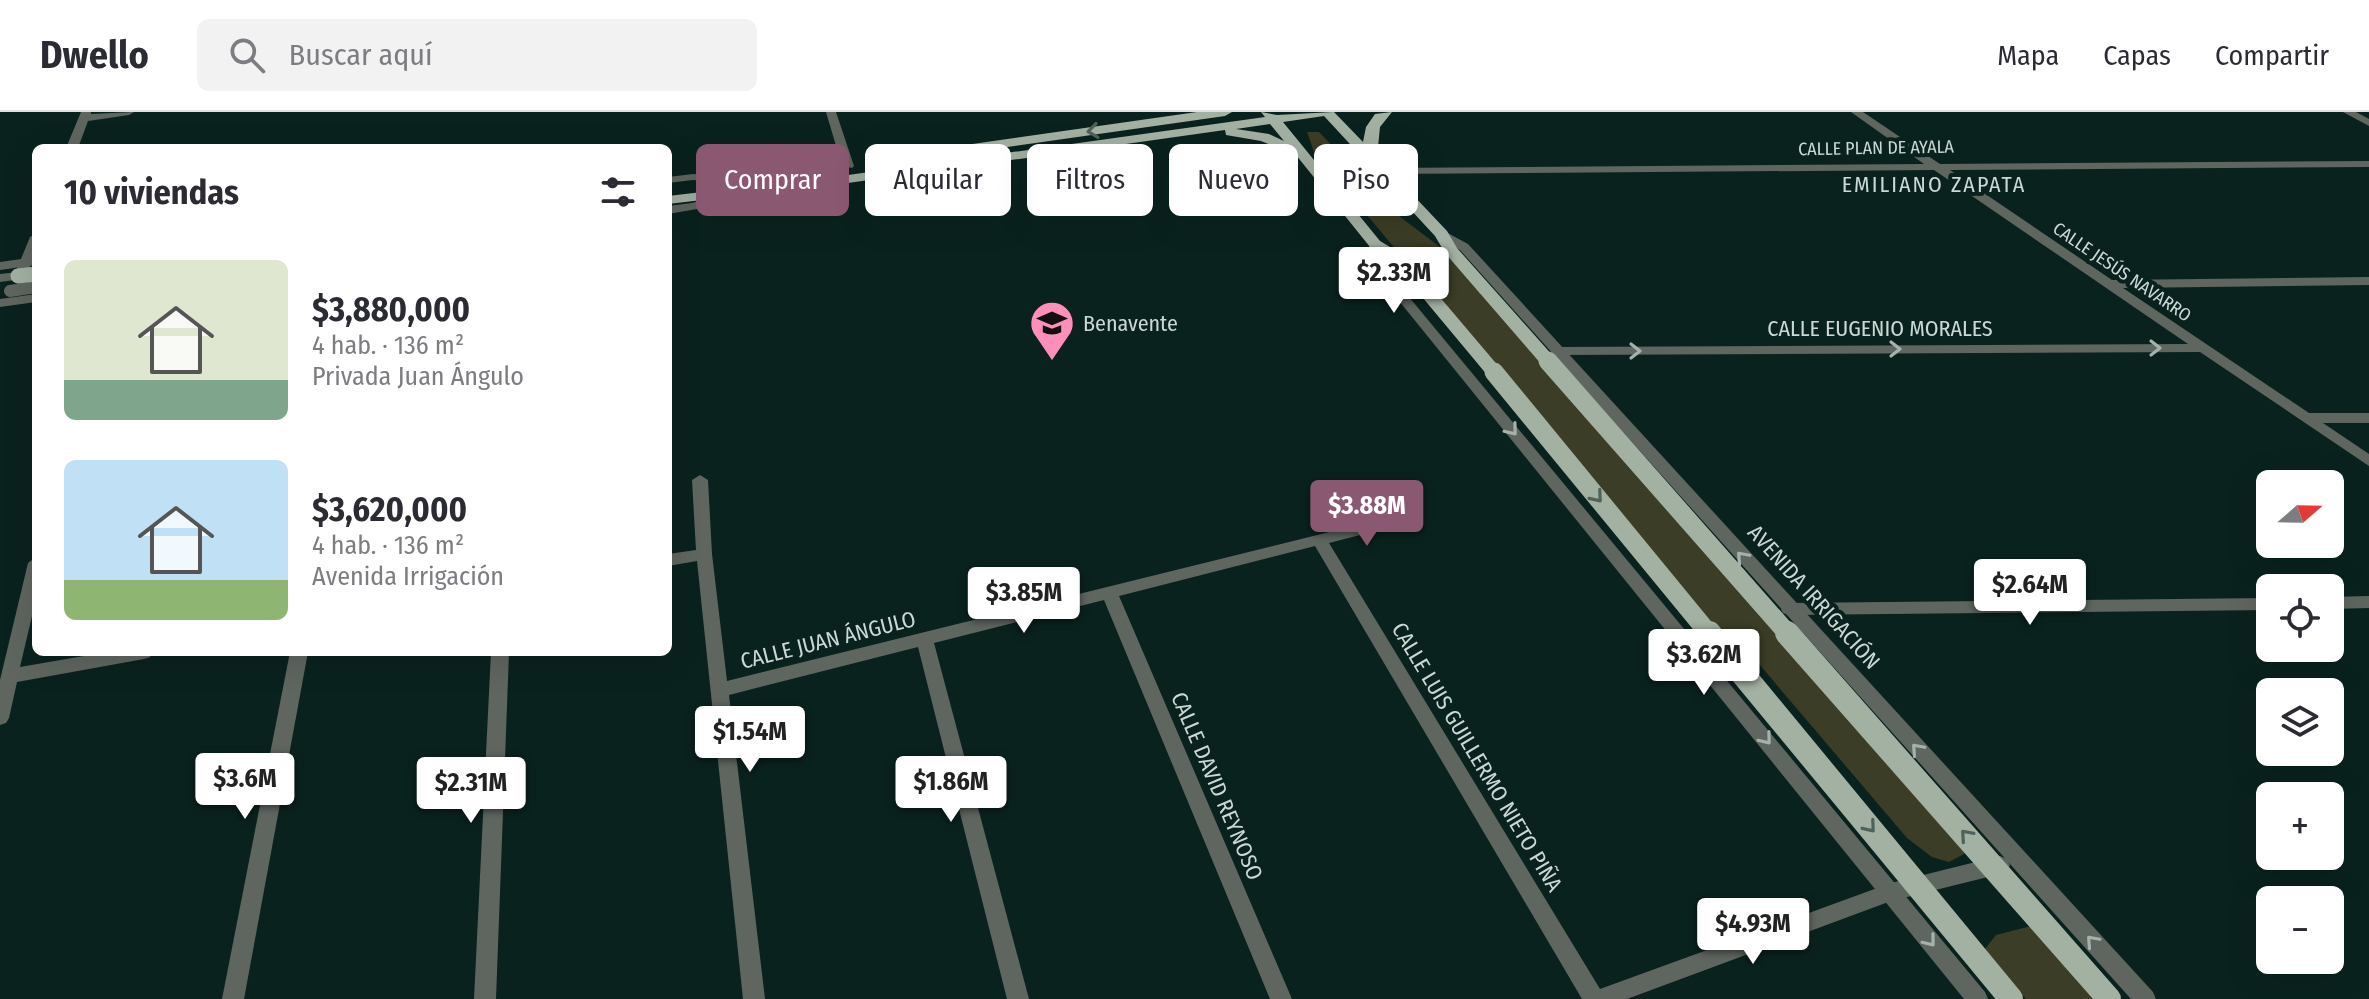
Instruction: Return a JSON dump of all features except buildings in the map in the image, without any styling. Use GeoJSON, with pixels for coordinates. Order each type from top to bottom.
{"type":"FeatureCollection","features":[{"type":"Feature","properties":{"kind":"main road"},"geometry":{"type":"LineString","coordinates":[[849,166],[1225,112]]}},
{"type":"Feature","properties":{"kind":"main road"},"geometry":{"type":"LineString","coordinates":[[849,173],[1207,130],[1270,116],[1326,112]]}},
{"type":"Feature","properties":{"kind":"main road","name":"AVENIDA IRRIGACIÓN"},"geometry":{"type":"LineString","coordinates":[[1326,112],[1357,144]]}},
{"type":"Feature","properties":{"kind":"main road"},"geometry":{"type":"LineString","coordinates":[[1370,144],[1374,121],[1385,112]]}},
{"type":"Feature","properties":{"kind":"main road"},"geometry":{"type":"LineString","coordinates":[[1270,116],[1375,244],[1399,259],[1494,372],[2011,999]]}},
{"type":"Feature","properties":{"kind":"main road"},"geometry":{"type":"LineString","coordinates":[[1207,130],[1264,137],[1302,155]]}},
{"type":"Feature","properties":{"kind":"main road"},"geometry":{"type":"LineString","coordinates":[[672,190],[696,188]]}},
{"type":"Feature","properties":{"kind":"main road"},"geometry":{"type":"LineString","coordinates":[[672,199],[696,195]]}},
{"type":"Feature","properties":{"kind":"main road","name":"AVENIDA IRRIGACIÓN"},"geometry":{"type":"LineString","coordinates":[[1418,209],[1442,234]]}},
{"type":"Feature","properties":{"kind":"main road","name":"AVENIDA IRRIGACIÓN"},"geometry":{"type":"LineString","coordinates":[[1553,356],[2109,999]]}},
{"type":"Feature","properties":{"kind":"street"},"geometry":{"type":"LineString","coordinates":[[74,144],[85,115],[129,112]]}},
{"type":"Feature","properties":{"kind":"street"},"geometry":{"type":"LineString","coordinates":[[831,112],[841,144]]}},
{"type":"Feature","properties":{"kind":"street","name":"CALLE JESÚS NAVARRO"},"geometry":{"type":"LineString","coordinates":[[1856,112],[2369,461]]}},
{"type":"Feature","properties":{"kind":"street"},"geometry":{"type":"LineString","coordinates":[[2348,112],[2369,123]]}},
{"type":"Feature","properties":{"kind":"street","name":"CALLE PLAN DE AYALA"},"geometry":{"type":"LineString","coordinates":[[1418,171],[2369,164]]}},
{"type":"Feature","properties":{"kind":"street"},"geometry":{"type":"LineString","coordinates":[[672,180],[696,178]]}},
{"type":"Feature","properties":{"kind":"street"},"geometry":{"type":"LineString","coordinates":[[672,209],[696,205]]}},
{"type":"Feature","properties":{"kind":"street","name":"AVENIDA IRRIGACIÓN"},"geometry":{"type":"LineString","coordinates":[[1442,234],[1464,247],[1553,356],[2145,999]]}},
{"type":"Feature","properties":{"kind":"street"},"geometry":{"type":"LineString","coordinates":[[1375,244],[1374,262],[1977,999]]}},
{"type":"Feature","properties":{"kind":"street"},"geometry":{"type":"LineString","coordinates":[[15,282],[32,246]]}},
{"type":"Feature","properties":{"kind":"street"},"geometry":{"type":"LineString","coordinates":[[0,266],[32,295]]}},
{"type":"Feature","properties":{"kind":"street"},"geometry":{"type":"LineString","coordinates":[[2108,284],[2369,281]]}},
{"type":"Feature","properties":{"kind":"street","name":"CALLE EUGENIO MORALES"},"geometry":{"type":"LineString","coordinates":[[1553,356],[2203,348]]}},
{"type":"Feature","properties":{"kind":"street"},"geometry":{"type":"LineString","coordinates":[[2306,418],[2369,418]]}},
{"type":"Feature","properties":{"kind":"street"},"geometry":{"type":"LineString","coordinates":[[700,480],[704,554],[754,999]]}},
{"type":"Feature","properties":{"kind":"street","name":"CALLE JUAN ÁNGULO"},"geometry":{"type":"LineString","coordinates":[[719,690],[1406,518]]}},
{"type":"Feature","properties":{"kind":"street","name":"CALLE LUIS GUILLERMO NIETO PIÑA"},"geometry":{"type":"LineString","coordinates":[[1319,540],[1597,999]]}},
{"type":"Feature","properties":{"kind":"street"},"geometry":{"type":"LineString","coordinates":[[672,559],[704,554]]}},
{"type":"Feature","properties":{"kind":"street"},"geometry":{"type":"LineString","coordinates":[[0,718],[32,580]]}},
{"type":"Feature","properties":{"kind":"street","name":"CALLE DAVID REYNOSO"},"geometry":{"type":"LineString","coordinates":[[1109,592],[1281,999]]}},
{"type":"Feature","properties":{"kind":"street"},"geometry":{"type":"LineString","coordinates":[[2344,603],[2369,602]]}},
{"type":"Feature","properties":{"kind":"street"},"geometry":{"type":"LineString","coordinates":[[1789,609],[2256,604]]}},
{"type":"Feature","properties":{"kind":"street"},"geometry":{"type":"LineString","coordinates":[[925,639],[1018,999]]}},
{"type":"Feature","properties":{"kind":"street"},"geometry":{"type":"LineString","coordinates":[[10,676],[122,656]]}},
{"type":"Feature","properties":{"kind":"street"},"geometry":{"type":"LineString","coordinates":[[233,999],[298,656]]}},
{"type":"Feature","properties":{"kind":"street"},"geometry":{"type":"LineString","coordinates":[[485,999],[500,656]]}},
{"type":"Feature","properties":{"kind":"street"},"geometry":{"type":"LineString","coordinates":[[1597,999],[1891,892],[2018,860]]}},
{"type":"Feature","properties":{"kind":"green space"},"geometry":{"type":"Polygon","coordinates":[[[1307,132],[1319,132],[1330,144],[1314,144],[1314,152],[1307,132]]]}},
{"type":"Feature","properties":{"kind":"green space"},"geometry":{"type":"Polygon","coordinates":[[[1368,216],[1399,216],[1444,250],[1967,844],[1964,854],[1949,862],[1932,857],[1907,838],[1753,657],[1702,614],[1368,216]]]}},
{"type":"Feature","properties":{"kind":"green space"},"geometry":{"type":"Polygon","coordinates":[[[2039,924],[2101,999],[2026,999],[1985,949],[1996,935],[2039,924]]]}},
{"type":"Feature","properties":{"kind":"place","name":"Benavente"},"geometry":{"type":"Point","coordinates":[1052,362]}},
{"type":"Feature","properties":{"kind":"district","name":"EMILIANO ZAPATA"},"geometry":{"type":"Point","coordinates":[1934,184]}}]}
